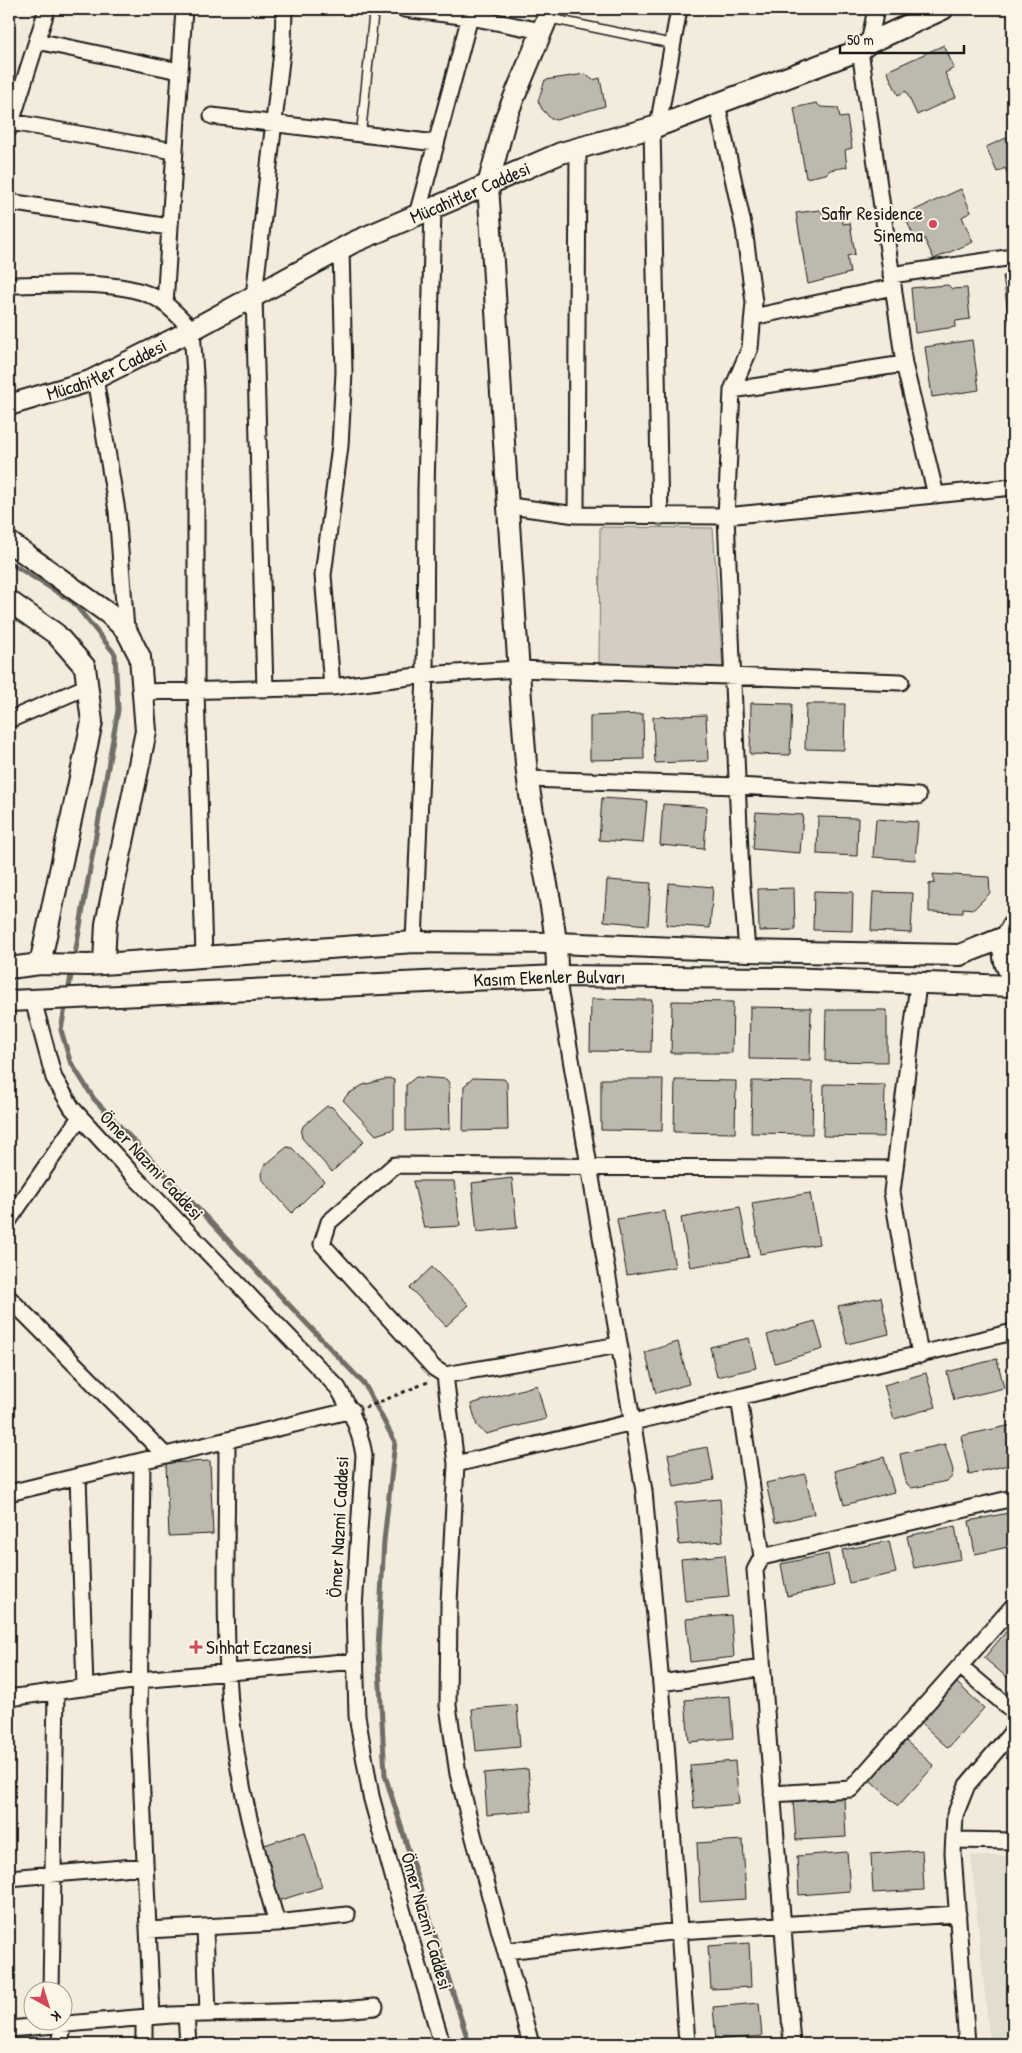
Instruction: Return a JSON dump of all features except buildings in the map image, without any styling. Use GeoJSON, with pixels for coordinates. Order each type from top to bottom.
{"type":"FeatureCollection","features":[{"type":"Feature","properties":{"kind":"street"},"geometry":{"type":"LineString","coordinates":[[47,9],[10,126],[174,151]]}},
{"type":"Feature","properties":{"kind":"street"},"geometry":{"type":"LineString","coordinates":[[165,304],[184,9]]}},
{"type":"Feature","properties":{"kind":"street"},"geometry":{"type":"LineString","coordinates":[[265,689],[254,296],[274,122],[284,9]]}},
{"type":"Feature","properties":{"kind":"street"},"geometry":{"type":"LineString","coordinates":[[404,9],[547,19],[506,117],[488,185],[510,506],[518,669],[528,780],[557,943],[557,976],[644,1491],[661,1683],[686,2044]]}},
{"type":"Feature","properties":{"kind":"street"},"geometry":{"type":"LineString","coordinates":[[660,517],[655,127],[680,9]]}},
{"type":"Feature","properties":{"kind":"street"},"geometry":{"type":"LineString","coordinates":[[876,9],[864,46],[892,281],[904,364],[936,495]]}},
{"type":"Feature","properties":{"kind":"street","name":"Mücahitler Caddesi"},"geometry":{"type":"LineString","coordinates":[[9,405],[95,378],[192,330],[341,249],[561,153],[655,127],[717,104],[864,46],[943,9]]}},
{"type":"Feature","properties":{"kind":"street"},"geometry":{"type":"LineString","coordinates":[[414,942],[425,675],[425,212],[436,143],[471,13]]}},
{"type":"Feature","properties":{"kind":"street"},"geometry":{"type":"LineString","coordinates":[[37,41],[179,71]]}},
{"type":"Feature","properties":{"kind":"street"},"geometry":{"type":"LineString","coordinates":[[717,104],[744,229],[754,302],[750,348],[732,390],[726,516],[737,786],[747,951]]}},
{"type":"Feature","properties":{"kind":"street"},"geometry":{"type":"LineString","coordinates":[[212,116],[436,143]]}},
{"type":"Feature","properties":{"kind":"street"},"geometry":{"type":"LineString","coordinates":[[576,515],[578,148]]}},
{"type":"Feature","properties":{"kind":"street"},"geometry":{"type":"LineString","coordinates":[[9,202],[169,227]]}},
{"type":"Feature","properties":{"kind":"street"},"geometry":{"type":"LineString","coordinates":[[332,687],[323,575],[340,446],[344,372],[341,249]]}},
{"type":"Feature","properties":{"kind":"street"},"geometry":{"type":"LineString","coordinates":[[752,317],[892,281],[1013,257]]}},
{"type":"Feature","properties":{"kind":"street"},"geometry":{"type":"LineString","coordinates":[[9,285],[108,286],[131,290],[157,298],[192,330],[196,389],[196,691],[204,956]]}},
{"type":"Feature","properties":{"kind":"street"},"geometry":{"type":"LineString","coordinates":[[732,390],[904,364]]}},
{"type":"Feature","properties":{"kind":"street"},"geometry":{"type":"LineString","coordinates":[[95,378],[117,510],[126,630]]}},
{"type":"Feature","properties":{"kind":"street"},"geometry":{"type":"LineString","coordinates":[[510,506],[576,515],[726,516],[1013,487]]}},
{"type":"Feature","properties":{"kind":"street"},"geometry":{"type":"LineString","coordinates":[[9,542],[109,614],[126,630],[140,657],[146,731],[96,964]]}},
{"type":"Feature","properties":{"kind":"street"},"geometry":{"type":"LineString","coordinates":[[9,601],[56,634],[85,667],[92,722],[47,964],[9,968]]}},
{"type":"Feature","properties":{"kind":"street"},"geometry":{"type":"LineString","coordinates":[[143,692],[332,687],[425,675],[518,669],[901,682]]}},
{"type":"Feature","properties":{"kind":"street"},"geometry":{"type":"LineString","coordinates":[[9,720],[88,686]]}},
{"type":"Feature","properties":{"kind":"street"},"geometry":{"type":"LineString","coordinates":[[528,780],[737,786],[918,796]]}},
{"type":"Feature","properties":{"kind":"street"},"geometry":{"type":"LineString","coordinates":[[1009,931],[1002,953],[1006,968],[1013,976]]}},
{"type":"Feature","properties":{"kind":"street","name":"Kasım Ekenler Bulvarı"},"geometry":{"type":"LineString","coordinates":[[47,964],[96,964],[414,942],[557,943],[747,951],[960,955],[1009,931]]}},
{"type":"Feature","properties":{"kind":"street","name":"Kasım Ekenler Bulvarı"},"geometry":{"type":"LineString","coordinates":[[38,999],[557,976],[782,978],[918,984],[971,983],[1013,986]]}},
{"type":"Feature","properties":{"kind":"street"},"geometry":{"type":"LineString","coordinates":[[918,984],[892,1192],[920,1355]]}},
{"type":"Feature","properties":{"kind":"street"},"geometry":{"type":"LineString","coordinates":[[9,1001],[38,999]]}},
{"type":"Feature","properties":{"kind":"street","name":"Ömer Nazmi Caddesi"},"geometry":{"type":"LineString","coordinates":[[38,999],[54,1078],[72,1108],[135,1178],[338,1388],[352,1410],[361,1435],[364,1455],[354,1608],[357,1716],[371,1796],[442,2044]]}},
{"type":"Feature","properties":{"kind":"street"},"geometry":{"type":"LineString","coordinates":[[9,1220],[80,1117]]}},
{"type":"Feature","properties":{"kind":"street"},"geometry":{"type":"LineString","coordinates":[[619,1345],[445,1376],[434,1368],[322,1244],[329,1222],[395,1164],[895,1169]]}},
{"type":"Feature","properties":{"kind":"street"},"geometry":{"type":"LineString","coordinates":[[9,1298],[165,1455]]}},
{"type":"Feature","properties":{"kind":"street"},"geometry":{"type":"LineString","coordinates":[[456,1464],[1013,1332]]}},
{"type":"Feature","properties":{"kind":"street"},"geometry":{"type":"LineString","coordinates":[[445,1376],[456,1464],[449,1604],[448,1706],[458,1774],[531,2044]]}},
{"type":"Feature","properties":{"kind":"street"},"geometry":{"type":"LineString","coordinates":[[738,1397],[762,1557],[755,1570],[781,1925],[792,2044]]}},
{"type":"Feature","properties":{"kind":"street"},"geometry":{"type":"LineString","coordinates":[[9,1493],[352,1410]]}},
{"type":"Feature","properties":{"kind":"street"},"geometry":{"type":"LineString","coordinates":[[227,1440],[228,1672],[242,1784],[254,1845],[277,1924]]}},
{"type":"Feature","properties":{"kind":"street"},"geometry":{"type":"LineString","coordinates":[[142,1460],[139,1728],[148,1930],[148,2017],[144,2044]]}},
{"type":"Feature","properties":{"kind":"street"},"geometry":{"type":"LineString","coordinates":[[78,1476],[85,1688]]}},
{"type":"Feature","properties":{"kind":"street"},"geometry":{"type":"LineString","coordinates":[[762,1557],[1013,1498]]}},
{"type":"Feature","properties":{"kind":"street"},"geometry":{"type":"LineString","coordinates":[[772,1794],[851,1789],[1013,1606]]}},
{"type":"Feature","properties":{"kind":"street"},"geometry":{"type":"LineString","coordinates":[[9,1698],[140,1680],[355,1661]]}},
{"type":"Feature","properties":{"kind":"street"},"geometry":{"type":"LineString","coordinates":[[960,1666],[1013,1711]]}},
{"type":"Feature","properties":{"kind":"street"},"geometry":{"type":"LineString","coordinates":[[661,1683],[762,1668]]}},
{"type":"Feature","properties":{"kind":"street"},"geometry":{"type":"LineString","coordinates":[[51,1980],[56,1692]]}},
{"type":"Feature","properties":{"kind":"street"},"geometry":{"type":"LineString","coordinates":[[967,2044],[954,1840],[955,1815],[968,1785],[1013,1731]]}},
{"type":"Feature","properties":{"kind":"street"},"geometry":{"type":"LineString","coordinates":[[954,1840],[1013,1841]]}},
{"type":"Feature","properties":{"kind":"street"},"geometry":{"type":"LineString","coordinates":[[9,1878],[145,1866]]}},
{"type":"Feature","properties":{"kind":"street"},"geometry":{"type":"LineString","coordinates":[[506,1951],[679,1931],[958,1914]]}},
{"type":"Feature","properties":{"kind":"street"},"geometry":{"type":"LineString","coordinates":[[148,1930],[277,1924],[348,1915]]}},
{"type":"Feature","properties":{"kind":"street"},"geometry":{"type":"LineString","coordinates":[[205,1927],[208,2014]]}},
{"type":"Feature","properties":{"kind":"street"},"geometry":{"type":"LineString","coordinates":[[72,2022],[375,2007]]}},
{"type":"Feature","properties":{"kind":"street"},"geometry":{"type":"LineString","coordinates":[[186,2015],[188,2044]]}},
{"type":"Feature","properties":{"kind":"street"},"geometry":{"type":"LineString","coordinates":[[9,2029],[22,2027]]}},
{"type":"Feature","properties":{"kind":"street"},"geometry":{"type":"LineString","coordinates":[[56,2030],[61,2044]]}},
{"type":"Feature","properties":{"kind":"lane"},"geometry":{"type":"LineString","coordinates":[[361,133],[374,9]]}},
{"type":"Feature","properties":{"kind":"lane"},"geometry":{"type":"LineString","coordinates":[[547,19],[673,44]]}},
{"type":"Feature","properties":{"kind":"path"},"geometry":{"type":"LineString","coordinates":[[370,1408],[445,1376]]}},
{"type":"Feature","properties":{"kind":"shaded area"},"geometry":{"type":"Polygon","coordinates":[[[600,527],[713,528],[723,669],[599,663],[600,527]]]}},
{"type":"Feature","properties":{"kind":"shaded area"},"geometry":{"type":"Polygon","coordinates":[[[971,1856],[1013,1856],[1013,2044],[990,2044],[971,1856]]]}},
{"type":"Feature","properties":{"kind":"waterway"},"geometry":{"type":"LineString","coordinates":[[9,562],[73,602],[115,654],[118,710],[74,960]]}},
{"type":"Feature","properties":{"kind":"waterway"},"geometry":{"type":"LineString","coordinates":[[68,994],[72,968]]}},
{"type":"Feature","properties":{"kind":"waterway"},"geometry":{"type":"LineString","coordinates":[[66,1002],[61,1030],[70,1061],[94,1099],[365,1385],[395,1442],[384,1541],[378,1649],[385,1775],[469,2044]]}},
{"type":"Feature","properties":{"kind":"place","name":"Safir Residence Sinema"},"geometry":{"type":"Point","coordinates":[933,224]}},
{"type":"Feature","properties":{"kind":"place","name":"Sıhhat Eczanesi"},"geometry":{"type":"Point","coordinates":[196,1647]}}]}
